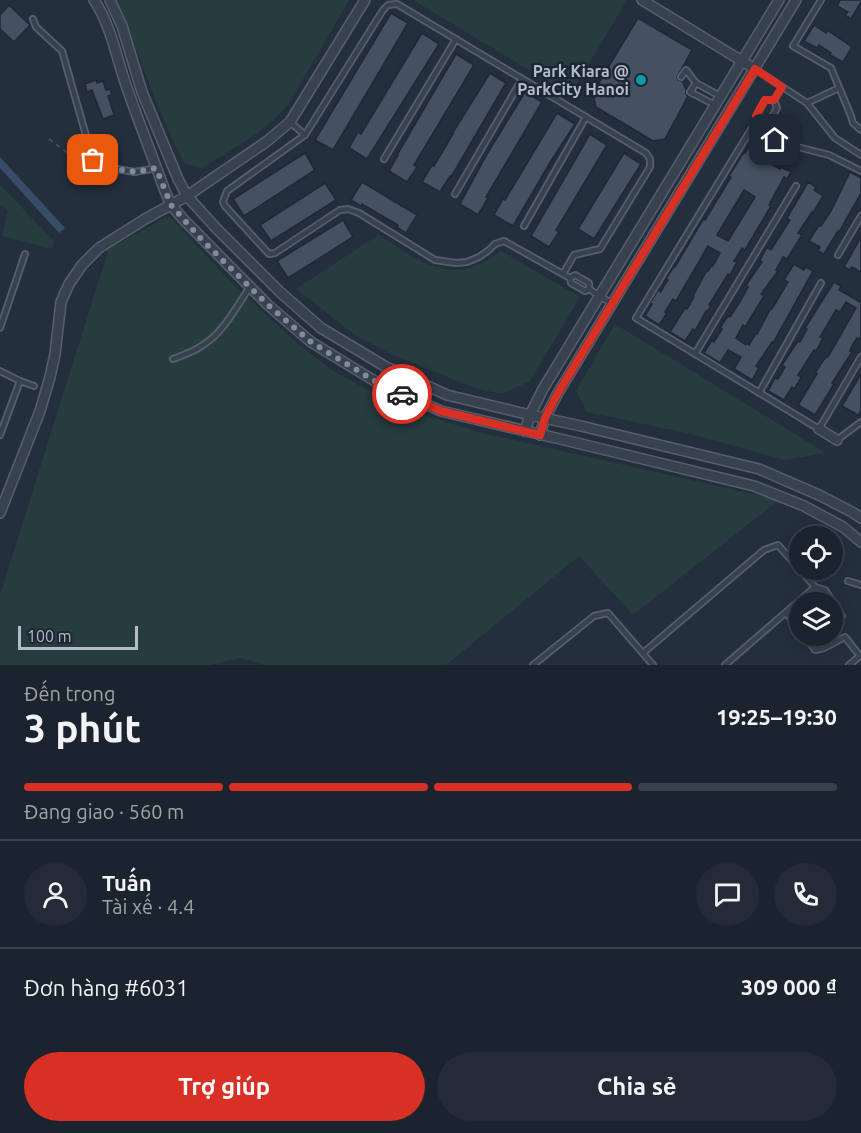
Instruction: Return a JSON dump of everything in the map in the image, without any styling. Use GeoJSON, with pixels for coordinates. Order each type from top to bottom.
{"type":"FeatureCollection","features":[{"type":"Feature","properties":{"kind":"street"},"geometry":{"type":"LineString","coordinates":[[94,0],[101,10],[109,31],[128,90],[171,205],[202,240],[268,305],[311,342],[378,383],[441,411],[754,486],[804,507],[843,527],[861,542]]}},
{"type":"Feature","properties":{"kind":"street"},"geometry":{"type":"LineString","coordinates":[[110,0],[122,26],[142,92],[187,196],[264,276],[321,328],[386,367],[447,395],[759,469],[819,495],[861,518]]}},
{"type":"Feature","properties":{"kind":"street"},"geometry":{"type":"LineString","coordinates":[[0,513],[40,411],[50,377],[61,302],[69,284],[82,265],[99,248],[187,196],[266,142],[290,122],[365,0]]}},
{"type":"Feature","properties":{"kind":"street"},"geometry":{"type":"LineString","coordinates":[[642,0],[755,69]]}},
{"type":"Feature","properties":{"kind":"street"},"geometry":{"type":"LineString","coordinates":[[525,431],[543,389],[779,0]]}},
{"type":"Feature","properties":{"kind":"street"},"geometry":{"type":"LineString","coordinates":[[540,435],[545,418],[558,393],[796,0]]}},
{"type":"Feature","properties":{"kind":"street"},"geometry":{"type":"LineString","coordinates":[[819,429],[837,440]]}},
{"type":"Feature","properties":{"kind":"lane"},"geometry":{"type":"LineString","coordinates":[[821,0],[793,46],[831,68],[853,123],[861,130]]}},
{"type":"Feature","properties":{"kind":"lane"},"geometry":{"type":"LineString","coordinates":[[563,274],[574,255],[600,249],[650,167],[650,159],[646,153],[397,4],[388,5],[383,10],[305,135],[227,191],[224,197],[225,206],[269,254],[275,253],[340,210],[348,208],[435,260],[467,262],[479,257],[495,244],[504,242],[570,278],[571,283],[585,291],[589,289],[611,303]]}},
{"type":"Feature","properties":{"kind":"lane"},"geometry":{"type":"LineString","coordinates":[[33,19],[36,27],[62,51],[93,160],[97,166],[135,172],[156,168]]}},
{"type":"Feature","properties":{"kind":"lane"},"geometry":{"type":"LineString","coordinates":[[384,159],[456,39]]}},
{"type":"Feature","properties":{"kind":"lane"},"geometry":{"type":"LineString","coordinates":[[755,69],[807,103],[835,138],[861,155]]}},
{"type":"Feature","properties":{"kind":"lane"},"geometry":{"type":"LineString","coordinates":[[681,77],[686,70],[696,83],[720,96]]}},
{"type":"Feature","properties":{"kind":"lane"},"geometry":{"type":"LineString","coordinates":[[455,194],[522,79]]}},
{"type":"Feature","properties":{"kind":"lane"},"geometry":{"type":"LineString","coordinates":[[696,83],[690,92],[715,105]]}},
{"type":"Feature","properties":{"kind":"lane"},"geometry":{"type":"LineString","coordinates":[[774,100],[782,87]]}},
{"type":"Feature","properties":{"kind":"lane"},"geometry":{"type":"LineString","coordinates":[[807,103],[839,88]]}},
{"type":"Feature","properties":{"kind":"lane"},"geometry":{"type":"LineString","coordinates":[[761,123],[756,116],[765,100],[774,100]]}},
{"type":"Feature","properties":{"kind":"lane"},"geometry":{"type":"LineString","coordinates":[[761,123],[769,122],[777,108],[774,100]]}},
{"type":"Feature","properties":{"kind":"lane"},"geometry":{"type":"LineString","coordinates":[[524,226],[586,117]]}},
{"type":"Feature","properties":{"kind":"lane"},"geometry":{"type":"LineString","coordinates":[[290,122],[305,135]]}},
{"type":"Feature","properties":{"kind":"lane"},"geometry":{"type":"LineString","coordinates":[[758,129],[761,123]]}},
{"type":"Feature","properties":{"kind":"lane"},"geometry":{"type":"LineString","coordinates":[[861,171],[829,155],[775,140],[753,126],[636,318],[819,429],[861,357]]}},
{"type":"Feature","properties":{"kind":"lane"},"geometry":{"type":"LineString","coordinates":[[695,354],[796,186]]}},
{"type":"Feature","properties":{"kind":"lane"},"geometry":{"type":"LineString","coordinates":[[838,255],[861,216]]}},
{"type":"Feature","properties":{"kind":"lane"},"geometry":{"type":"LineString","coordinates":[[0,328],[25,254]]}},
{"type":"Feature","properties":{"kind":"lane"},"geometry":{"type":"LineString","coordinates":[[570,278],[575,276],[589,283],[589,289]]}},
{"type":"Feature","properties":{"kind":"lane"},"geometry":{"type":"LineString","coordinates":[[759,393],[821,283]]}},
{"type":"Feature","properties":{"kind":"lane"},"geometry":{"type":"LineString","coordinates":[[173,359],[201,347],[214,336],[226,323],[250,287]]}},
{"type":"Feature","properties":{"kind":"lane"},"geometry":{"type":"LineString","coordinates":[[0,371],[34,386]]}},
{"type":"Feature","properties":{"kind":"lane"},"geometry":{"type":"LineString","coordinates":[[0,435],[20,381]]}},
{"type":"Feature","properties":{"kind":"lane"},"geometry":{"type":"LineString","coordinates":[[837,440],[861,422]]}},
{"type":"Feature","properties":{"kind":"lane"},"geometry":{"type":"LineString","coordinates":[[643,653],[764,550],[778,545],[789,558]]}},
{"type":"Feature","properties":{"kind":"lane"},"geometry":{"type":"LineString","coordinates":[[809,580],[815,587],[826,592]]}},
{"type":"Feature","properties":{"kind":"lane"},"geometry":{"type":"LineString","coordinates":[[848,581],[861,585]]}},
{"type":"Feature","properties":{"kind":"lane"},"geometry":{"type":"LineString","coordinates":[[725,665],[815,587]]}},
{"type":"Feature","properties":{"kind":"lane"},"geometry":{"type":"LineString","coordinates":[[533,665],[594,616],[609,613],[653,665]]}},
{"type":"Feature","properties":{"kind":"lane"},"geometry":{"type":"LineString","coordinates":[[786,613],[789,617]]}},
{"type":"Feature","properties":{"kind":"lane"},"geometry":{"type":"LineString","coordinates":[[843,638],[845,637],[860,656],[849,665]]}},
{"type":"Feature","properties":{"kind":"lane"},"geometry":{"type":"LineString","coordinates":[[812,646],[815,650],[828,646]]}},
{"type":"Feature","properties":{"kind":"path"},"geometry":{"type":"LineString","coordinates":[[49,139],[76,159],[97,166]]}},
{"type":"Feature","properties":{"kind":"green space"},"geometry":{"type":"Polygon","coordinates":[[[118,0],[349,0],[290,102],[271,122],[249,139],[202,168],[185,164],[175,144],[118,0]]]}},
{"type":"Feature","properties":{"kind":"green space"},"geometry":{"type":"Polygon","coordinates":[[[413,0],[627,0],[570,95],[413,0]]]}},
{"type":"Feature","properties":{"kind":"green space"},"geometry":{"type":"Polygon","coordinates":[[[0,185],[54,241],[52,249],[2,236],[8,210],[0,206],[0,185]]]}},
{"type":"Feature","properties":{"kind":"green space"},"geometry":{"type":"Polygon","coordinates":[[[169,216],[238,289],[298,344],[333,371],[404,409],[482,433],[779,500],[633,615],[579,556],[446,665],[264,665],[241,658],[210,665],[0,665],[0,595],[109,248],[169,216]]]}},
{"type":"Feature","properties":{"kind":"green space"},"geometry":{"type":"Polygon","coordinates":[[[378,235],[424,262],[438,268],[452,270],[467,268],[483,262],[501,251],[580,297],[530,381],[502,394],[474,388],[389,353],[355,335],[296,289],[378,235]]]}},
{"type":"Feature","properties":{"kind":"green space"},"geometry":{"type":"Polygon","coordinates":[[[615,324],[826,453],[785,460],[691,434],[587,412],[576,391],[615,324]]]}},
{"type":"Feature","properties":{"kind":"water"},"geometry":{"type":"Polygon","coordinates":[[[0,157],[65,228],[59,233],[0,168],[0,157]]]}},
{"type":"Feature","properties":{"kind":"building"},"geometry":{"type":"Polygon","coordinates":[[[840,0],[861,0],[851,19],[845,15],[848,12],[837,6],[840,0]]]}},
{"type":"Feature","properties":{"kind":"building"},"geometry":{"type":"Polygon","coordinates":[[[9,5],[30,25],[14,42],[0,29],[0,15],[9,5]]]}},
{"type":"Feature","properties":{"kind":"building"},"geometry":{"type":"Polygon","coordinates":[[[391,13],[408,23],[333,150],[315,140],[391,13]]]}},
{"type":"Feature","properties":{"kind":"building","name":"Park Kiara @ ParkCity Hanoi"},"geometry":{"type":"Polygon","coordinates":[[[638,18],[692,50],[677,77],[682,81],[688,96],[665,139],[653,141],[596,107],[594,98],[601,88],[597,86],[638,18]]]}},
{"type":"Feature","properties":{"kind":"building"},"geometry":{"type":"Polygon","coordinates":[[[814,25],[826,33],[827,30],[852,47],[843,62],[830,55],[831,53],[819,45],[817,48],[804,41],[814,25]]]}},
{"type":"Feature","properties":{"kind":"building"},"geometry":{"type":"Polygon","coordinates":[[[422,33],[439,44],[367,159],[349,148],[358,132],[361,134],[422,33]]]}},
{"type":"Feature","properties":{"kind":"building"},"geometry":{"type":"Polygon","coordinates":[[[456,54],[474,65],[414,165],[417,167],[407,182],[389,171],[456,54]]]}},
{"type":"Feature","properties":{"kind":"building"},"geometry":{"type":"Polygon","coordinates":[[[490,73],[506,83],[440,192],[422,182],[490,73]]]}},
{"type":"Feature","properties":{"kind":"building"},"geometry":{"type":"Polygon","coordinates":[[[96,80],[97,83],[103,81],[106,90],[110,89],[112,95],[108,96],[114,115],[103,119],[92,90],[87,92],[85,84],[96,80]]]}},
{"type":"Feature","properties":{"kind":"building"},"geometry":{"type":"Polygon","coordinates":[[[525,92],[542,102],[486,197],[488,198],[478,215],[460,204],[525,92]]]}},
{"type":"Feature","properties":{"kind":"building"},"geometry":{"type":"Polygon","coordinates":[[[557,113],[575,124],[513,226],[494,215],[557,113]]]}},
{"type":"Feature","properties":{"kind":"building"},"geometry":{"type":"Polygon","coordinates":[[[590,134],[607,145],[556,230],[559,232],[549,247],[531,236],[590,134]]]}},
{"type":"Feature","properties":{"kind":"building"},"geometry":{"type":"Polygon","coordinates":[[[753,140],[768,149],[762,159],[791,172],[787,179],[784,177],[769,205],[771,206],[745,250],[742,248],[734,261],[737,262],[709,305],[711,306],[695,331],[693,329],[685,341],[670,332],[685,308],[687,309],[707,270],[713,266],[720,253],[708,246],[676,301],[673,299],[659,325],[645,316],[652,304],[650,303],[658,290],[661,292],[668,280],[666,279],[753,140]],[[744,190],[717,235],[728,241],[755,197],[744,190]]]}},
{"type":"Feature","properties":{"kind":"building"},"geometry":{"type":"Polygon","coordinates":[[[305,153],[315,170],[244,216],[233,199],[305,153]]]}},
{"type":"Feature","properties":{"kind":"building"},"geometry":{"type":"Polygon","coordinates":[[[624,153],[641,164],[594,239],[578,229],[624,153]]]}},
{"type":"Feature","properties":{"kind":"building"},"geometry":{"type":"Polygon","coordinates":[[[850,172],[861,178],[861,193],[824,254],[818,251],[820,247],[809,241],[831,211],[850,172]]]}},
{"type":"Feature","properties":{"kind":"building"},"geometry":{"type":"Polygon","coordinates":[[[362,182],[417,215],[406,233],[397,227],[398,225],[351,200],[362,182]]]}},
{"type":"Feature","properties":{"kind":"building"},"geometry":{"type":"Polygon","coordinates":[[[808,182],[816,187],[814,190],[823,196],[798,233],[802,235],[787,259],[783,257],[776,270],[778,271],[761,294],[764,296],[736,338],[749,345],[788,282],[784,280],[794,264],[804,270],[806,267],[813,271],[773,343],[756,366],[759,368],[752,380],[734,369],[741,357],[728,350],[720,363],[704,353],[712,340],[714,342],[722,329],[720,328],[741,300],[748,287],[746,285],[762,262],[760,260],[767,247],[771,250],[790,220],[787,218],[808,182]]]}},
{"type":"Feature","properties":{"kind":"building"},"geometry":{"type":"Polygon","coordinates":[[[325,183],[336,200],[271,241],[260,225],[325,183]]]}},
{"type":"Feature","properties":{"kind":"building"},"geometry":{"type":"Polygon","coordinates":[[[343,220],[353,237],[288,278],[277,261],[343,220]]]}},
{"type":"Feature","properties":{"kind":"building"},"geometry":{"type":"Polygon","coordinates":[[[861,237],[861,272],[852,267],[850,270],[844,267],[861,237]]]}},
{"type":"Feature","properties":{"kind":"building"},"geometry":{"type":"Polygon","coordinates":[[[834,282],[841,286],[839,290],[860,302],[861,300],[861,336],[853,344],[850,351],[852,352],[815,415],[798,405],[817,374],[815,373],[828,357],[856,308],[846,302],[840,312],[836,310],[820,337],[823,338],[816,351],[814,350],[798,375],[801,377],[794,389],[792,387],[784,400],[768,391],[775,378],[778,379],[785,367],[782,365],[798,341],[800,342],[807,329],[805,328],[834,282]]]}},
{"type":"Feature","properties":{"kind":"building"},"geometry":{"type":"Polygon","coordinates":[[[861,374],[861,411],[858,415],[842,406],[861,374]]]}},
{"type":"Feature","properties":{"kind":"way so far"},"geometry":{"type":"LineString","coordinates":[[93,160],[97,166],[135,172],[156,168],[171,205],[202,240],[268,305],[311,342],[378,383],[402,394]]}},
{"type":"Feature","properties":{"kind":"place","name":"Park Kiara @ ParkCity Hanoi"},"geometry":{"type":"Point","coordinates":[641,80]}},
{"type":"Feature","properties":{"kind":"route"},"geometry":{"type":"LineString","coordinates":[[402,394],[441,411],[540,435],[545,418],[558,393],[755,69],[782,87],[774,100],[765,100],[756,116],[761,123],[758,129],[775,140]]}}]}
